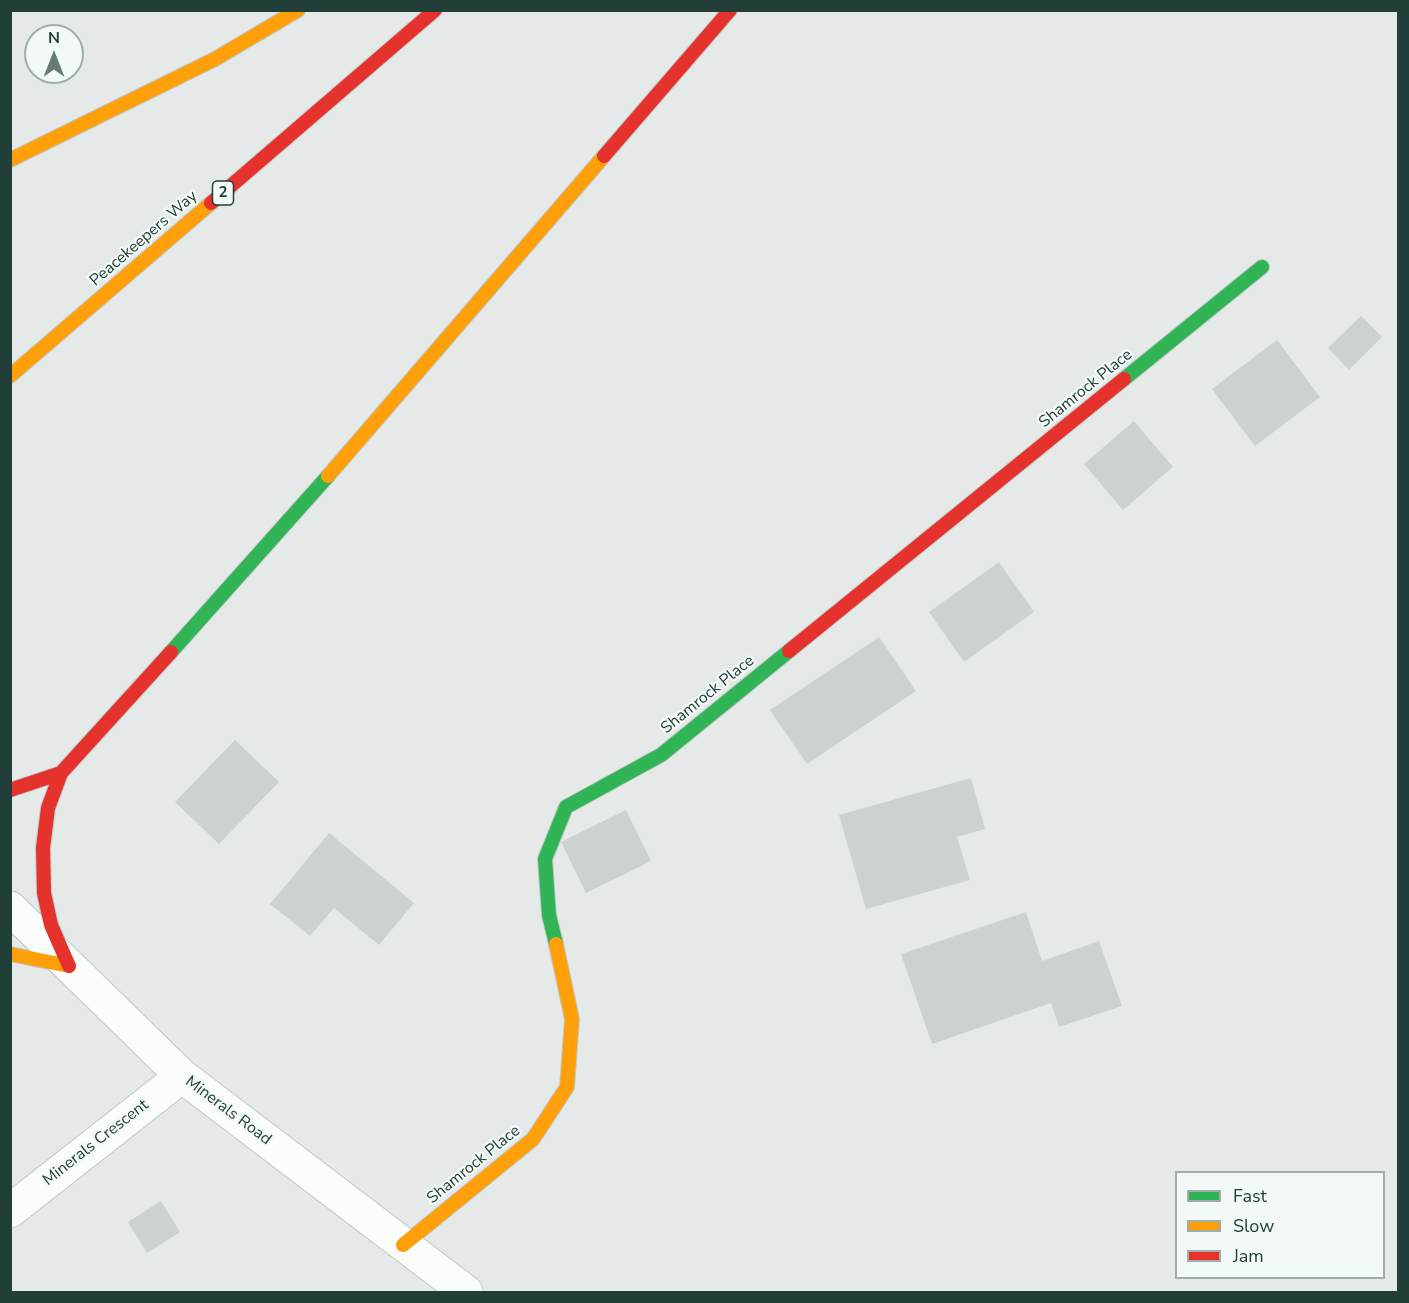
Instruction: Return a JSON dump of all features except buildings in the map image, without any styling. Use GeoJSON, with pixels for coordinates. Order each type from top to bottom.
{"type":"FeatureCollection","features":[{"type":"Feature","properties":{"kind":"main road"},"geometry":{"type":"LineString","coordinates":[[10,160],[215,59],[298,10]]}},
{"type":"Feature","properties":{"kind":"main road","name":"Peacekeepers Way"},"geometry":{"type":"LineString","coordinates":[[10,376],[435,10]]}},
{"type":"Feature","properties":{"kind":"main road"},"geometry":{"type":"LineString","coordinates":[[69,966],[51,926],[44,893],[44,838],[48,808],[61,773],[278,534],[730,10]]}},
{"type":"Feature","properties":{"kind":"main road","name":"Shamrock Place"},"geometry":{"type":"LineString","coordinates":[[403,1245],[533,1139],[567,1087],[572,1019],[549,915],[545,859],[566,807],[661,755],[1262,267]]}},
{"type":"Feature","properties":{"kind":"main road"},"geometry":{"type":"LineString","coordinates":[[10,790],[61,773]]}},
{"type":"Feature","properties":{"kind":"main road"},"geometry":{"type":"LineString","coordinates":[[10,954],[69,966]]}},
{"type":"Feature","properties":{"kind":"street","name":"Minerals Road"},"geometry":{"type":"LineString","coordinates":[[10,908],[182,1076],[466,1293]]}},
{"type":"Feature","properties":{"kind":"street","name":"Minerals Crescent"},"geometry":{"type":"LineString","coordinates":[[10,1211],[182,1076]]}},
{"type":"Feature","properties":{"kind":"traffic: fast"},"geometry":{"type":"LineString","coordinates":[[1124,379],[1262,267]]}},
{"type":"Feature","properties":{"kind":"traffic: fast"},"geometry":{"type":"LineString","coordinates":[[171,652],[328,476]]}},
{"type":"Feature","properties":{"kind":"traffic: fast"},"geometry":{"type":"LineString","coordinates":[[556,944],[549,915],[545,859],[566,807],[661,755],[789,651]]}},
{"type":"Feature","properties":{"kind":"traffic: slow"},"geometry":{"type":"LineString","coordinates":[[10,160],[215,59],[298,10]]}},
{"type":"Feature","properties":{"kind":"traffic: slow"},"geometry":{"type":"LineString","coordinates":[[328,476],[604,156]]}},
{"type":"Feature","properties":{"kind":"traffic: slow"},"geometry":{"type":"LineString","coordinates":[[10,376],[211,203]]}},
{"type":"Feature","properties":{"kind":"traffic: slow"},"geometry":{"type":"LineString","coordinates":[[403,1245],[533,1139],[567,1087],[572,1019],[556,944]]}},
{"type":"Feature","properties":{"kind":"traffic: slow"},"geometry":{"type":"LineString","coordinates":[[10,954],[69,966]]}},
{"type":"Feature","properties":{"kind":"traffic: jam"},"geometry":{"type":"LineString","coordinates":[[211,203],[435,10]]}},
{"type":"Feature","properties":{"kind":"traffic: jam"},"geometry":{"type":"LineString","coordinates":[[604,156],[730,10]]}},
{"type":"Feature","properties":{"kind":"traffic: jam"},"geometry":{"type":"LineString","coordinates":[[789,651],[1124,379]]}},
{"type":"Feature","properties":{"kind":"traffic: jam"},"geometry":{"type":"LineString","coordinates":[[69,966],[51,925],[44,893],[43,848],[48,808],[61,773],[171,652]]}},
{"type":"Feature","properties":{"kind":"traffic: jam"},"geometry":{"type":"LineString","coordinates":[[10,790],[61,773]]}}]}
